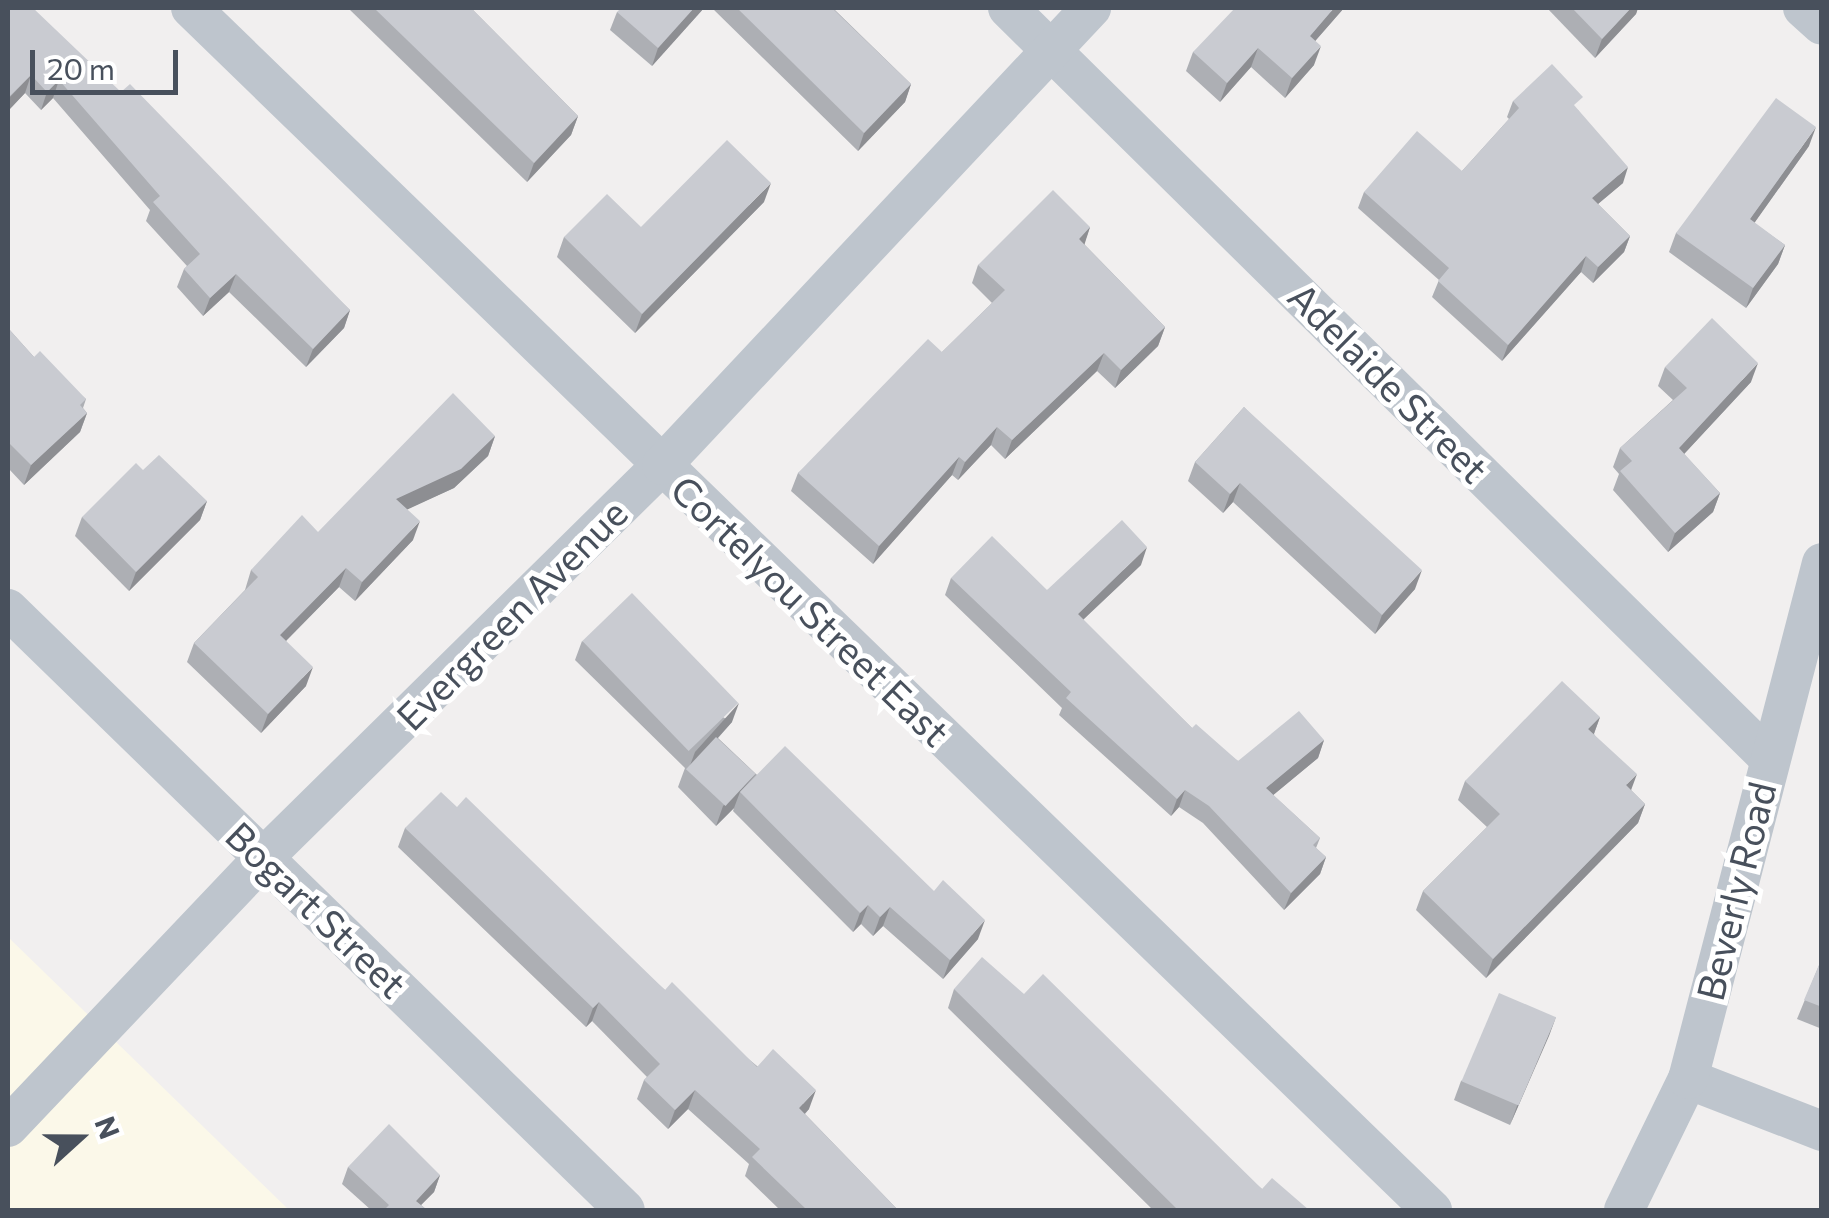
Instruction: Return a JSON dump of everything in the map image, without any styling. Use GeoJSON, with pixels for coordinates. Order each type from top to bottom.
{"type":"FeatureCollection","features":[{"type":"Feature","properties":{"kind":"street","name":"Cortelyou Street East"},"geometry":{"type":"LineString","coordinates":[[191,8],[1432,1210]]}},
{"type":"Feature","properties":{"kind":"street","name":"Adelaide Street"},"geometry":{"type":"LineString","coordinates":[[1008,8],[1768,758]]}},
{"type":"Feature","properties":{"kind":"street","name":"Evergreen Avenue"},"geometry":{"type":"LineString","coordinates":[[8,1127],[264,857],[662,466],[1091,8]]}},
{"type":"Feature","properties":{"kind":"street"},"geometry":{"type":"LineString","coordinates":[[1803,8],[1822,25]]}},
{"type":"Feature","properties":{"kind":"street","name":"Beverly Road"},"geometry":{"type":"LineString","coordinates":[[1624,1210],[1688,1079],[1768,758],[1822,563]]}},
{"type":"Feature","properties":{"kind":"street","name":"Bogart Street"},"geometry":{"type":"LineString","coordinates":[[8,609],[625,1210]]}},
{"type":"Feature","properties":{"kind":"street"},"geometry":{"type":"LineString","coordinates":[[1688,1079],[1822,1131]]}},
{"type":"Feature","properties":{"kind":"shaded area"},"geometry":{"type":"Polygon","coordinates":[[[8,937],[289,1210],[8,1210],[8,937]]]}},
{"type":"Feature","properties":{"kind":"building"},"geometry":{"type":"Polygon","coordinates":[[[8,8],[33,8],[121,92],[130,84],[350,310],[313,349],[236,274],[210,298],[184,269],[200,254],[153,202],[160,196],[59,80],[47,92],[31,75],[8,98],[8,8]]]}},
{"type":"Feature","properties":{"kind":"building"},"geometry":{"type":"Polygon","coordinates":[[[374,8],[471,8],[578,116],[534,163],[374,8]]]}},
{"type":"Feature","properties":{"kind":"building"},"geometry":{"type":"Polygon","coordinates":[[[621,8],[694,8],[658,48],[617,12],[621,8]]]}},
{"type":"Feature","properties":{"kind":"building"},"geometry":{"type":"Polygon","coordinates":[[[737,8],[832,8],[911,84],[864,133],[737,8]]]}},
{"type":"Feature","properties":{"kind":"building"},"geometry":{"type":"Polygon","coordinates":[[[1235,8],[1334,8],[1310,36],[1321,46],[1292,78],[1258,48],[1227,83],[1193,52],[1235,8]]]}},
{"type":"Feature","properties":{"kind":"building"},"geometry":{"type":"Polygon","coordinates":[[[1572,8],[1631,8],[1602,39],[1572,8]]]}},
{"type":"Feature","properties":{"kind":"building"},"geometry":{"type":"Polygon","coordinates":[[[1552,64],[1583,97],[1574,105],[1628,167],[1592,198],[1630,236],[1598,267],[1586,256],[1508,345],[1438,281],[1449,268],[1364,192],[1417,131],[1462,171],[1519,108],[1513,101],[1552,64]]]}},
{"type":"Feature","properties":{"kind":"building"},"geometry":{"type":"Polygon","coordinates":[[[1776,98],[1816,127],[1750,219],[1785,245],[1753,288],[1676,233],[1776,98]]]}},
{"type":"Feature","properties":{"kind":"building"},"geometry":{"type":"Polygon","coordinates":[[[727,140],[771,183],[642,314],[564,237],[607,194],[641,227],[727,140]]]}},
{"type":"Feature","properties":{"kind":"building"},"geometry":{"type":"Polygon","coordinates":[[[1053,190],[1090,227],[1079,239],[1165,327],[1121,370],[1104,353],[1012,440],[997,427],[965,462],[959,457],[879,546],[798,473],[928,339],[942,352],[1005,290],[978,265],[1053,190]]]}},
{"type":"Feature","properties":{"kind":"building"},"geometry":{"type":"Polygon","coordinates":[[[1712,318],[1758,363],[1679,448],[1720,493],[1675,533],[1620,471],[1632,461],[1620,448],[1687,388],[1665,367],[1712,318]]]}},
{"type":"Feature","properties":{"kind":"building"},"geometry":{"type":"Polygon","coordinates":[[[8,328],[34,357],[40,351],[86,399],[80,405],[87,413],[31,465],[8,442],[8,328]]]}},
{"type":"Feature","properties":{"kind":"building"},"geometry":{"type":"Polygon","coordinates":[[[453,393],[495,436],[461,469],[396,499],[420,521],[362,582],[346,568],[280,635],[313,667],[268,714],[194,643],[258,577],[251,570],[302,515],[318,532],[453,393]]]}},
{"type":"Feature","properties":{"kind":"building"},"geometry":{"type":"Polygon","coordinates":[[[1244,407],[1422,570],[1382,615],[1240,483],[1230,494],[1195,462],[1244,407]]]}},
{"type":"Feature","properties":{"kind":"building"},"geometry":{"type":"Polygon","coordinates":[[[159,455],[207,501],[136,572],[82,517],[136,463],[143,470],[159,455]]]}},
{"type":"Feature","properties":{"kind":"building"},"geometry":{"type":"Polygon","coordinates":[[[1122,520],[1147,547],[1078,614],[1192,728],[1196,724],[1238,761],[1299,711],[1324,740],[1266,788],[1320,838],[1313,845],[1326,857],[1291,893],[1209,806],[1185,790],[1177,799],[1066,698],[1071,692],[951,578],[992,536],[1047,590],[1122,520]]]}},
{"type":"Feature","properties":{"kind":"building"},"geometry":{"type":"Polygon","coordinates":[[[632,593],[738,703],[689,751],[582,641],[632,593]]]}},
{"type":"Feature","properties":{"kind":"building"},"geometry":{"type":"Polygon","coordinates":[[[1562,681],[1600,717],[1588,729],[1637,774],[1626,785],[1645,804],[1493,959],[1423,891],[1500,814],[1465,781],[1562,681]]]}},
{"type":"Feature","properties":{"kind":"building"},"geometry":{"type":"Polygon","coordinates":[[[716,737],[755,774],[725,806],[686,769],[716,737]]]}},
{"type":"Feature","properties":{"kind":"building"},"geometry":{"type":"Polygon","coordinates":[[[785,746],[934,891],[943,880],[985,920],[950,960],[890,907],[880,917],[868,905],[860,913],[740,792],[785,746]]]}},
{"type":"Feature","properties":{"kind":"building"},"geometry":{"type":"Polygon","coordinates":[[[441,792],[457,807],[466,797],[665,990],[672,982],[757,1067],[773,1049],[816,1090],[799,1108],[898,1210],[807,1210],[752,1157],[760,1149],[695,1090],[675,1110],[644,1080],[660,1064],[599,1002],[593,1008],[405,828],[441,792]]]}},
{"type":"Feature","properties":{"kind":"building"},"geometry":{"type":"Polygon","coordinates":[[[982,957],[1024,994],[1043,974],[1262,1189],[1272,1178],[1309,1210],[1178,1210],[954,989],[982,957]]]}},
{"type":"Feature","properties":{"kind":"building"},"geometry":{"type":"Polygon","coordinates":[[[1822,958],[1822,1007],[1804,1000],[1822,958]]]}},
{"type":"Feature","properties":{"kind":"building"},"geometry":{"type":"Polygon","coordinates":[[[1499,993],[1556,1017],[1519,1106],[1461,1081],[1499,993]]]}},
{"type":"Feature","properties":{"kind":"building"},"geometry":{"type":"Polygon","coordinates":[[[389,1124],[440,1175],[416,1201],[427,1210],[384,1210],[389,1205],[348,1167],[389,1124]]]}}]}
